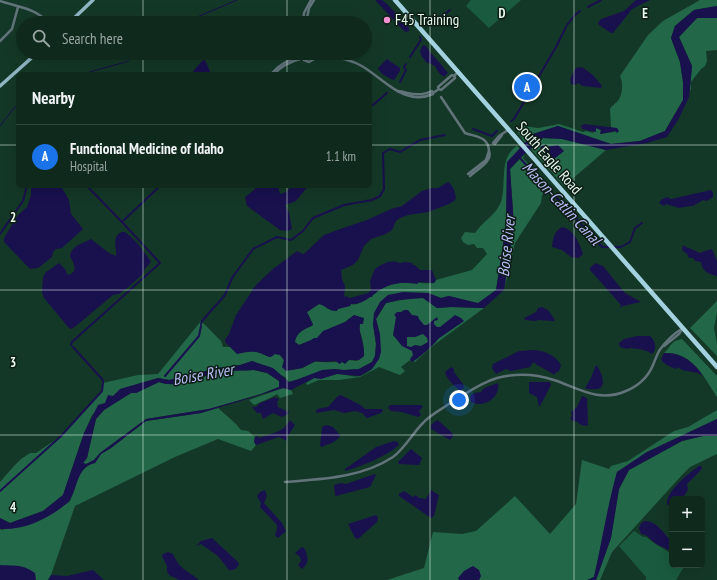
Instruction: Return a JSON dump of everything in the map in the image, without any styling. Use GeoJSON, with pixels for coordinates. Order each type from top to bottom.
{"type":"FeatureCollection","features":[{"type":"Feature","properties":{"kind":"highway","name":"South Eagle Road"},"geometry":{"type":"LineString","coordinates":[[395,0],[717,367]]}},
{"type":"Feature","properties":{"kind":"main road"},"geometry":{"type":"LineString","coordinates":[[77,16],[93,1],[97,0]]}},
{"type":"Feature","properties":{"kind":"main road"},"geometry":{"type":"LineString","coordinates":[[16,72],[29,60]]}},
{"type":"Feature","properties":{"kind":"main road"},"geometry":{"type":"LineString","coordinates":[[0,86],[16,72]]}},
{"type":"Feature","properties":{"kind":"street"},"geometry":{"type":"LineString","coordinates":[[305,16],[306,7],[311,0]]}},
{"type":"Feature","properties":{"kind":"street"},"geometry":{"type":"LineString","coordinates":[[307,16],[309,8],[314,0]]}},
{"type":"Feature","properties":{"kind":"street"},"geometry":{"type":"LineString","coordinates":[[0,1],[35,12],[42,16]]}},
{"type":"Feature","properties":{"kind":"street"},"geometry":{"type":"LineString","coordinates":[[0,40],[12,28],[18,6]]}},
{"type":"Feature","properties":{"kind":"street"},"geometry":{"type":"LineString","coordinates":[[273,72],[282,63],[289,60]]}},
{"type":"Feature","properties":{"kind":"street"},"geometry":{"type":"LineString","coordinates":[[276,72],[284,65],[295,60]]}},
{"type":"Feature","properties":{"kind":"street"},"geometry":{"type":"LineString","coordinates":[[348,60],[360,65],[370,72]]}},
{"type":"Feature","properties":{"kind":"street"},"geometry":{"type":"LineString","coordinates":[[372,73],[398,93],[413,97],[429,96],[439,89],[441,90],[455,78],[454,76],[459,72]]}},
{"type":"Feature","properties":{"kind":"street"},"geometry":{"type":"LineString","coordinates":[[441,97],[465,133],[483,138],[488,146],[490,156],[482,165],[469,175]]}},
{"type":"Feature","properties":{"kind":"street"},"geometry":{"type":"LineString","coordinates":[[488,146],[508,130]]}},
{"type":"Feature","properties":{"kind":"street"},"geometry":{"type":"LineString","coordinates":[[285,482],[346,475],[361,472],[382,463],[400,451],[422,424],[432,415],[479,385],[498,378],[516,375],[533,375],[553,380],[591,394],[604,396],[620,394],[633,388],[645,378],[650,372],[659,351],[679,334],[683,328]]}},
{"type":"Feature","properties":{"kind":"green space"},"geometry":{"type":"Polygon","coordinates":[[[471,0],[521,0],[489,28],[466,6],[471,0]]]}},
{"type":"Feature","properties":{"kind":"green space"},"geometry":{"type":"Polygon","coordinates":[[[700,0],[717,0],[717,6],[694,10],[675,26],[671,38],[680,62],[683,82],[683,100],[665,131],[640,141],[611,144],[558,126],[533,134],[525,143],[517,131],[523,126],[538,128],[559,124],[583,132],[586,131],[593,133],[596,128],[601,130],[600,134],[614,132],[617,130],[611,127],[610,109],[620,97],[622,91],[620,76],[648,35],[663,21],[700,0]]]}},
{"type":"Feature","properties":{"kind":"green space"},"geometry":{"type":"Polygon","coordinates":[[[697,18],[717,18],[717,50],[706,51],[707,61],[705,66],[691,82],[690,90],[692,66],[679,37],[697,18]]]}},
{"type":"Feature","properties":{"kind":"green space"},"geometry":{"type":"Polygon","coordinates":[[[543,138],[562,139],[606,150],[564,186],[531,149],[543,138]]]}},
{"type":"Feature","properties":{"kind":"green space"},"geometry":{"type":"Polygon","coordinates":[[[517,146],[520,149],[507,163],[506,226],[496,290],[478,304],[449,296],[441,298],[428,293],[388,295],[373,324],[376,344],[375,356],[372,362],[359,369],[334,369],[289,382],[285,377],[252,361],[240,365],[218,368],[169,380],[158,378],[121,389],[92,415],[84,433],[63,495],[43,511],[10,523],[0,518],[0,482],[21,459],[30,453],[36,453],[61,436],[102,391],[103,383],[138,375],[158,374],[201,321],[221,341],[223,347],[231,347],[242,352],[251,351],[262,353],[267,356],[275,354],[280,355],[284,360],[283,365],[286,371],[303,368],[315,362],[357,361],[364,356],[363,343],[359,330],[360,324],[362,324],[354,315],[345,322],[325,331],[317,338],[299,345],[295,342],[297,336],[303,330],[312,326],[313,324],[307,312],[319,304],[324,305],[328,309],[360,303],[388,285],[404,282],[434,283],[436,280],[472,270],[487,254],[483,248],[477,248],[474,244],[468,245],[463,242],[461,238],[465,232],[475,233],[499,207],[503,195],[504,172],[507,157],[517,146]]]}},
{"type":"Feature","properties":{"kind":"green space"},"geometry":{"type":"Polygon","coordinates":[[[525,154],[523,158],[550,188],[542,195],[541,203],[515,243],[504,290],[514,226],[510,169],[525,154]]]}},
{"type":"Feature","properties":{"kind":"green space"},"geometry":{"type":"Polygon","coordinates":[[[412,298],[423,298],[437,308],[484,308],[430,348],[415,362],[410,360],[401,367],[405,371],[400,375],[379,367],[360,377],[339,380],[319,380],[307,385],[306,383],[314,378],[339,374],[360,376],[368,372],[374,366],[379,352],[380,343],[376,319],[386,303],[412,298]]]}},
{"type":"Feature","properties":{"kind":"green space"},"geometry":{"type":"Polygon","coordinates":[[[717,301],[717,313],[714,328],[717,343],[717,356],[690,328],[717,301]]]}},
{"type":"Feature","properties":{"kind":"green space"},"geometry":{"type":"Polygon","coordinates":[[[682,339],[717,376],[717,397],[702,374],[690,361],[674,353],[664,353],[673,342],[682,339]]]}},
{"type":"Feature","properties":{"kind":"green space"},"geometry":{"type":"Polygon","coordinates":[[[254,370],[267,373],[279,381],[279,387],[261,394],[209,409],[146,419],[100,453],[94,460],[86,464],[83,463],[87,458],[96,419],[104,410],[131,393],[136,393],[159,382],[166,384],[181,383],[221,372],[254,370]]]}},
{"type":"Feature","properties":{"kind":"green space"},"geometry":{"type":"Polygon","coordinates":[[[283,388],[291,390],[293,394],[280,398],[277,394],[254,405],[249,400],[283,388]]]}},
{"type":"Feature","properties":{"kind":"green space"},"geometry":{"type":"Polygon","coordinates":[[[218,408],[241,430],[248,431],[255,437],[254,442],[256,445],[251,451],[218,439],[175,457],[75,506],[48,580],[0,580],[0,529],[2,530],[70,501],[78,478],[85,468],[95,463],[101,454],[146,421],[201,413],[218,408]]]}},
{"type":"Feature","properties":{"kind":"green space"},"geometry":{"type":"Polygon","coordinates":[[[717,410],[717,419],[647,452],[617,472],[594,577],[587,580],[387,580],[424,568],[433,532],[462,534],[476,531],[515,496],[550,534],[576,504],[582,460],[609,469],[611,466],[628,461],[674,431],[688,427],[717,410]]]}},
{"type":"Feature","properties":{"kind":"green space"},"geometry":{"type":"Polygon","coordinates":[[[703,436],[717,436],[717,454],[690,467],[682,475],[612,552],[600,580],[596,580],[611,538],[619,489],[629,470],[682,441],[703,436]]]}},
{"type":"Feature","properties":{"kind":"green space"},"geometry":{"type":"Polygon","coordinates":[[[634,531],[669,552],[669,568],[683,568],[676,580],[646,580],[646,577],[619,546],[634,531]]]}},
{"type":"Feature","properties":{"kind":"water"},"geometry":{"type":"Polygon","coordinates":[[[375,0],[382,0],[387,4],[407,25],[409,31],[406,32],[403,30],[375,0]]]}},
{"type":"Feature","properties":{"kind":"water"},"geometry":{"type":"Polygon","coordinates":[[[636,0],[650,0],[632,9],[613,33],[599,25],[598,23],[601,19],[624,11],[636,0]]]}},
{"type":"Feature","properties":{"kind":"water","name":"Boise River"},"geometry":{"type":"Polygon","coordinates":[[[717,6],[717,18],[697,18],[679,37],[692,66],[689,97],[678,120],[667,137],[647,143],[606,150],[562,139],[543,138],[510,169],[514,226],[504,290],[484,308],[437,308],[423,298],[399,300],[386,303],[376,319],[380,334],[381,352],[379,359],[372,369],[360,376],[337,374],[321,379],[314,378],[291,390],[283,388],[201,413],[146,421],[101,454],[95,463],[85,468],[81,473],[73,495],[61,508],[40,521],[32,524],[17,528],[0,529],[0,518],[10,523],[43,511],[63,495],[84,433],[98,405],[105,403],[108,395],[113,396],[120,389],[158,378],[169,380],[218,368],[240,365],[252,361],[273,368],[289,382],[322,370],[359,369],[372,362],[375,356],[376,344],[373,324],[374,313],[380,302],[388,295],[403,292],[428,293],[441,298],[449,296],[478,303],[496,290],[506,226],[507,162],[533,134],[558,126],[611,144],[640,141],[665,131],[683,100],[683,82],[680,62],[671,38],[675,26],[694,10],[717,6]],[[254,370],[221,372],[188,382],[166,384],[159,382],[136,393],[131,393],[104,410],[96,419],[87,458],[83,463],[86,464],[94,460],[100,453],[146,419],[209,409],[261,394],[279,387],[279,381],[267,373],[254,370]]]}},
{"type":"Feature","properties":{"kind":"water"},"geometry":{"type":"Polygon","coordinates":[[[423,45],[426,46],[448,73],[444,77],[439,73],[435,66],[426,62],[421,55],[420,51],[423,45]]]}},
{"type":"Feature","properties":{"kind":"water"},"geometry":{"type":"Polygon","coordinates":[[[387,59],[400,68],[400,71],[394,80],[383,74],[378,68],[387,59]]]}},
{"type":"Feature","properties":{"kind":"water"},"geometry":{"type":"Polygon","coordinates":[[[205,60],[210,72],[193,72],[205,60]]]}},
{"type":"Feature","properties":{"kind":"water"},"geometry":{"type":"Polygon","coordinates":[[[582,67],[593,75],[602,86],[601,88],[583,86],[578,83],[575,85],[571,84],[571,77],[576,68],[582,67]]]}},
{"type":"Feature","properties":{"kind":"water"},"geometry":{"type":"Polygon","coordinates":[[[584,124],[617,128],[619,131],[617,133],[615,131],[600,134],[601,130],[596,128],[596,132],[582,129],[581,126],[584,124]]]}},
{"type":"Feature","properties":{"kind":"water"},"geometry":{"type":"Polygon","coordinates":[[[543,145],[546,147],[558,145],[564,151],[554,159],[547,158],[540,148],[543,145]]]}},
{"type":"Feature","properties":{"kind":"water"},"geometry":{"type":"Polygon","coordinates":[[[448,182],[454,191],[456,198],[454,201],[428,212],[408,215],[400,218],[396,221],[392,230],[386,234],[371,239],[364,246],[358,260],[353,265],[341,270],[342,279],[345,286],[344,297],[346,296],[350,298],[368,293],[371,290],[370,281],[375,269],[384,263],[393,261],[400,263],[412,263],[420,270],[432,270],[436,280],[434,283],[419,282],[417,284],[401,283],[392,285],[378,291],[372,297],[356,304],[351,304],[350,306],[338,309],[337,311],[331,310],[319,304],[307,312],[313,325],[301,331],[297,336],[295,342],[299,345],[317,338],[323,331],[345,322],[354,315],[364,318],[363,324],[360,324],[360,328],[364,356],[359,360],[349,360],[345,364],[342,362],[340,364],[335,361],[316,361],[302,368],[286,371],[282,367],[284,360],[280,355],[275,354],[270,357],[253,352],[237,354],[225,342],[236,315],[253,288],[273,269],[297,251],[303,254],[324,235],[402,206],[422,191],[431,188],[438,188],[448,182]]]}},
{"type":"Feature","properties":{"kind":"water"},"geometry":{"type":"Polygon","coordinates":[[[62,188],[69,200],[71,214],[83,229],[62,248],[56,249],[53,252],[52,257],[38,268],[30,269],[4,242],[4,238],[18,215],[27,207],[31,195],[31,189],[62,188]]]}},
{"type":"Feature","properties":{"kind":"water"},"geometry":{"type":"Polygon","coordinates":[[[256,188],[278,188],[280,194],[286,192],[290,188],[306,188],[296,201],[285,205],[289,212],[292,229],[288,231],[280,230],[247,206],[245,197],[256,188]]]}},
{"type":"Feature","properties":{"kind":"water"},"geometry":{"type":"Polygon","coordinates":[[[711,190],[713,197],[707,201],[703,200],[693,206],[679,208],[666,204],[664,206],[659,203],[667,197],[671,199],[711,190]]]}},
{"type":"Feature","properties":{"kind":"water"},"geometry":{"type":"Polygon","coordinates":[[[563,227],[574,234],[583,254],[579,258],[571,257],[562,250],[552,247],[556,232],[563,227]]]}},
{"type":"Feature","properties":{"kind":"water"},"geometry":{"type":"Polygon","coordinates":[[[122,232],[125,232],[136,242],[151,262],[144,270],[143,274],[127,288],[119,294],[113,295],[76,326],[71,329],[69,328],[44,298],[42,292],[43,277],[46,272],[59,263],[65,269],[67,274],[69,275],[72,273],[75,269],[70,256],[71,252],[78,245],[91,239],[109,253],[116,256],[115,242],[117,236],[122,232]]]}},
{"type":"Feature","properties":{"kind":"water"},"geometry":{"type":"Polygon","coordinates":[[[683,245],[699,253],[712,249],[717,261],[717,276],[706,272],[701,262],[695,261],[693,258],[689,258],[682,250],[683,245]]]}},
{"type":"Feature","properties":{"kind":"water"},"geometry":{"type":"Polygon","coordinates":[[[595,263],[603,266],[625,293],[641,302],[620,308],[621,305],[590,270],[595,263]]]}},
{"type":"Feature","properties":{"kind":"water"},"geometry":{"type":"Polygon","coordinates":[[[542,307],[548,310],[555,320],[554,321],[525,320],[524,318],[536,312],[538,308],[542,307]]]}},
{"type":"Feature","properties":{"kind":"water"},"geometry":{"type":"Polygon","coordinates":[[[408,310],[412,315],[418,316],[424,325],[427,325],[437,317],[438,320],[434,321],[434,324],[437,327],[440,327],[455,315],[464,321],[438,339],[412,362],[410,359],[413,355],[412,351],[402,346],[393,335],[396,317],[394,315],[397,312],[408,310]],[[423,334],[415,337],[407,337],[407,346],[421,346],[428,342],[427,338],[423,334]]]}},
{"type":"Feature","properties":{"kind":"water"},"geometry":{"type":"Polygon","coordinates":[[[637,336],[650,336],[652,338],[655,349],[652,354],[647,351],[620,347],[619,343],[624,339],[637,336]]]}},
{"type":"Feature","properties":{"kind":"water"},"geometry":{"type":"Polygon","coordinates":[[[534,350],[549,354],[559,362],[561,365],[559,371],[555,373],[555,375],[534,362],[530,367],[511,371],[506,369],[496,374],[492,368],[493,364],[519,351],[534,350]]]}},
{"type":"Feature","properties":{"kind":"water"},"geometry":{"type":"Polygon","coordinates":[[[664,353],[681,356],[696,366],[703,376],[698,373],[682,370],[678,367],[676,369],[668,366],[661,359],[664,353]]]}},
{"type":"Feature","properties":{"kind":"water"},"geometry":{"type":"Polygon","coordinates":[[[596,365],[602,377],[603,384],[597,389],[587,389],[585,388],[596,365]]]}},
{"type":"Feature","properties":{"kind":"water"},"geometry":{"type":"Polygon","coordinates":[[[451,367],[454,369],[454,372],[463,384],[464,388],[460,391],[447,378],[445,372],[451,367]]]}},
{"type":"Feature","properties":{"kind":"water"},"geometry":{"type":"Polygon","coordinates":[[[529,382],[550,382],[551,385],[539,407],[537,397],[529,393],[529,382]]]}},
{"type":"Feature","properties":{"kind":"water"},"geometry":{"type":"Polygon","coordinates":[[[498,383],[497,393],[486,403],[476,404],[471,402],[470,397],[472,394],[480,393],[484,388],[498,383]]]}},
{"type":"Feature","properties":{"kind":"water"},"geometry":{"type":"Polygon","coordinates":[[[341,395],[365,409],[382,409],[383,411],[367,418],[362,413],[355,411],[344,413],[334,410],[316,413],[317,409],[328,407],[338,396],[341,395]]]}},
{"type":"Feature","properties":{"kind":"water"},"geometry":{"type":"Polygon","coordinates":[[[582,396],[587,398],[588,425],[586,426],[576,421],[574,422],[570,418],[572,416],[571,412],[577,407],[582,396]]]}},
{"type":"Feature","properties":{"kind":"water"},"geometry":{"type":"Polygon","coordinates":[[[274,397],[279,399],[277,402],[278,407],[289,412],[288,414],[282,417],[273,413],[263,419],[261,413],[257,413],[252,407],[256,407],[260,403],[274,397]]]}},
{"type":"Feature","properties":{"kind":"water"},"geometry":{"type":"Polygon","coordinates":[[[390,405],[421,405],[423,407],[419,411],[421,415],[418,417],[402,412],[391,411],[388,408],[390,405]]]}},
{"type":"Feature","properties":{"kind":"water"},"geometry":{"type":"Polygon","coordinates":[[[717,419],[717,436],[703,436],[682,441],[629,470],[619,489],[611,538],[596,580],[587,580],[594,577],[610,498],[617,472],[647,452],[717,419]]]}},
{"type":"Feature","properties":{"kind":"water"},"geometry":{"type":"Polygon","coordinates":[[[290,420],[295,425],[287,437],[287,441],[279,437],[256,445],[254,442],[255,437],[258,436],[259,438],[277,432],[284,428],[290,420]]]}},
{"type":"Feature","properties":{"kind":"water"},"geometry":{"type":"Polygon","coordinates":[[[437,420],[453,434],[450,440],[431,429],[431,425],[437,420]]]}},
{"type":"Feature","properties":{"kind":"water"},"geometry":{"type":"Polygon","coordinates":[[[327,425],[333,427],[340,435],[339,438],[332,443],[321,447],[322,428],[323,426],[327,425]]]}},
{"type":"Feature","properties":{"kind":"water"},"geometry":{"type":"Polygon","coordinates":[[[394,441],[398,442],[399,445],[386,454],[366,464],[345,471],[345,469],[376,447],[394,441]]]}},
{"type":"Feature","properties":{"kind":"water"},"geometry":{"type":"Polygon","coordinates":[[[411,449],[422,458],[419,465],[399,464],[398,462],[411,449]]]}},
{"type":"Feature","properties":{"kind":"water"},"geometry":{"type":"Polygon","coordinates":[[[699,466],[702,468],[687,484],[688,490],[684,496],[669,496],[674,488],[689,473],[699,466]]]}},
{"type":"Feature","properties":{"kind":"water"},"geometry":{"type":"Polygon","coordinates":[[[375,474],[376,475],[370,487],[335,495],[334,485],[341,483],[346,484],[375,474]]]}},
{"type":"Feature","properties":{"kind":"water"},"geometry":{"type":"Polygon","coordinates":[[[265,490],[267,496],[264,503],[282,523],[286,531],[278,538],[275,535],[277,525],[260,507],[261,503],[257,496],[260,492],[265,490]]]}},
{"type":"Feature","properties":{"kind":"water"},"geometry":{"type":"Polygon","coordinates":[[[431,490],[439,495],[434,516],[431,518],[399,496],[399,494],[404,491],[413,497],[416,495],[419,498],[426,499],[431,490]]]}},
{"type":"Feature","properties":{"kind":"water"},"geometry":{"type":"Polygon","coordinates":[[[669,496],[669,506],[667,504],[669,496]]]}},
{"type":"Feature","properties":{"kind":"water"},"geometry":{"type":"Polygon","coordinates":[[[376,515],[378,518],[377,522],[358,539],[355,538],[348,524],[376,515]]]}},
{"type":"Feature","properties":{"kind":"water"},"geometry":{"type":"Polygon","coordinates":[[[645,521],[653,523],[657,526],[669,539],[669,550],[641,534],[639,528],[641,523],[645,521]]]}},
{"type":"Feature","properties":{"kind":"water"},"geometry":{"type":"Polygon","coordinates":[[[212,538],[238,562],[239,564],[236,568],[229,570],[218,556],[201,544],[196,546],[201,541],[212,538]]]}},
{"type":"Feature","properties":{"kind":"water"},"geometry":{"type":"Polygon","coordinates":[[[302,547],[304,548],[308,559],[305,567],[302,569],[298,565],[301,561],[300,557],[295,553],[302,547]]]}},
{"type":"Feature","properties":{"kind":"water"},"geometry":{"type":"Polygon","coordinates":[[[168,552],[173,554],[181,567],[199,580],[179,580],[169,575],[167,566],[162,556],[168,552]]]}},
{"type":"Feature","properties":{"kind":"water"},"geometry":{"type":"Polygon","coordinates":[[[0,565],[26,568],[35,573],[36,580],[0,580],[0,565]]]}},
{"type":"Feature","properties":{"kind":"water"},"geometry":{"type":"Polygon","coordinates":[[[473,566],[479,570],[481,576],[479,580],[459,580],[458,578],[464,571],[473,566]]]}},
{"type":"Feature","properties":{"kind":"water"},"geometry":{"type":"Polygon","coordinates":[[[93,570],[104,580],[48,580],[51,575],[67,576],[93,570]]]}},
{"type":"Feature","properties":{"kind":"waterway"},"geometry":{"type":"LineString","coordinates":[[199,16],[237,0]]}},
{"type":"Feature","properties":{"kind":"waterway"},"geometry":{"type":"LineString","coordinates":[[588,7],[601,0]]}},
{"type":"Feature","properties":{"kind":"waterway"},"geometry":{"type":"LineString","coordinates":[[430,26],[450,10]]}},
{"type":"Feature","properties":{"kind":"waterway"},"geometry":{"type":"LineString","coordinates":[[567,25],[580,11]]}},
{"type":"Feature","properties":{"kind":"waterway"},"geometry":{"type":"LineString","coordinates":[[511,121],[514,119],[566,27]]}},
{"type":"Feature","properties":{"kind":"waterway"},"geometry":{"type":"LineString","coordinates":[[410,57],[421,40],[420,37]]}},
{"type":"Feature","properties":{"kind":"waterway"},"geometry":{"type":"LineString","coordinates":[[90,72],[129,61]]}},
{"type":"Feature","properties":{"kind":"waterway"},"geometry":{"type":"LineString","coordinates":[[400,82],[406,70],[404,67],[406,64]]}},
{"type":"Feature","properties":{"kind":"waterway"},"geometry":{"type":"LineString","coordinates":[[373,105],[387,93]]}},
{"type":"Feature","properties":{"kind":"waterway"},"geometry":{"type":"LineString","coordinates":[[0,126],[16,106]]}},
{"type":"Feature","properties":{"kind":"waterway"},"geometry":{"type":"LineString","coordinates":[[473,129],[492,136],[497,131]]}},
{"type":"Feature","properties":{"kind":"waterway"},"geometry":{"type":"LineString","coordinates":[[201,324],[225,295],[232,278],[253,249],[277,237],[291,240],[303,231],[313,218],[344,205],[372,200],[380,196],[384,189],[383,153],[390,149],[400,152],[420,140],[445,135]]}},
{"type":"Feature","properties":{"kind":"waterway","name":"Mason-Catlin Canal"},"geometry":{"type":"LineString","coordinates":[[518,156],[602,247],[621,247],[630,242],[635,228],[642,223]]}},
{"type":"Feature","properties":{"kind":"waterway"},"geometry":{"type":"LineString","coordinates":[[0,234],[23,201],[26,188]]}},
{"type":"Feature","properties":{"kind":"waterway"},"geometry":{"type":"LineString","coordinates":[[89,188],[122,222],[123,221]]}},
{"type":"Feature","properties":{"kind":"waterway"},"geometry":{"type":"LineString","coordinates":[[124,220],[158,188]]}},
{"type":"Feature","properties":{"kind":"waterway"},"geometry":{"type":"LineString","coordinates":[[71,345],[72,342],[160,263],[122,222]]}},
{"type":"Feature","properties":{"kind":"waterway","name":"Boise River"},"geometry":{"type":"LineString","coordinates":[[165,376],[199,336],[201,326]]}},
{"type":"Feature","properties":{"kind":"waterway"},"geometry":{"type":"LineString","coordinates":[[73,347],[103,381]]}},
{"type":"Feature","properties":{"kind":"waterway"},"geometry":{"type":"LineString","coordinates":[[0,491],[61,436],[102,391],[103,383]]}},
{"type":"Feature","properties":{"kind":"place","name":"F45 Training"},"geometry":{"type":"Point","coordinates":[387,20]}},
{"type":"Feature","properties":{"kind":"place","name":"Functional Medicine of Idaho"},"geometry":{"type":"Point","coordinates":[527,87]}}]}
